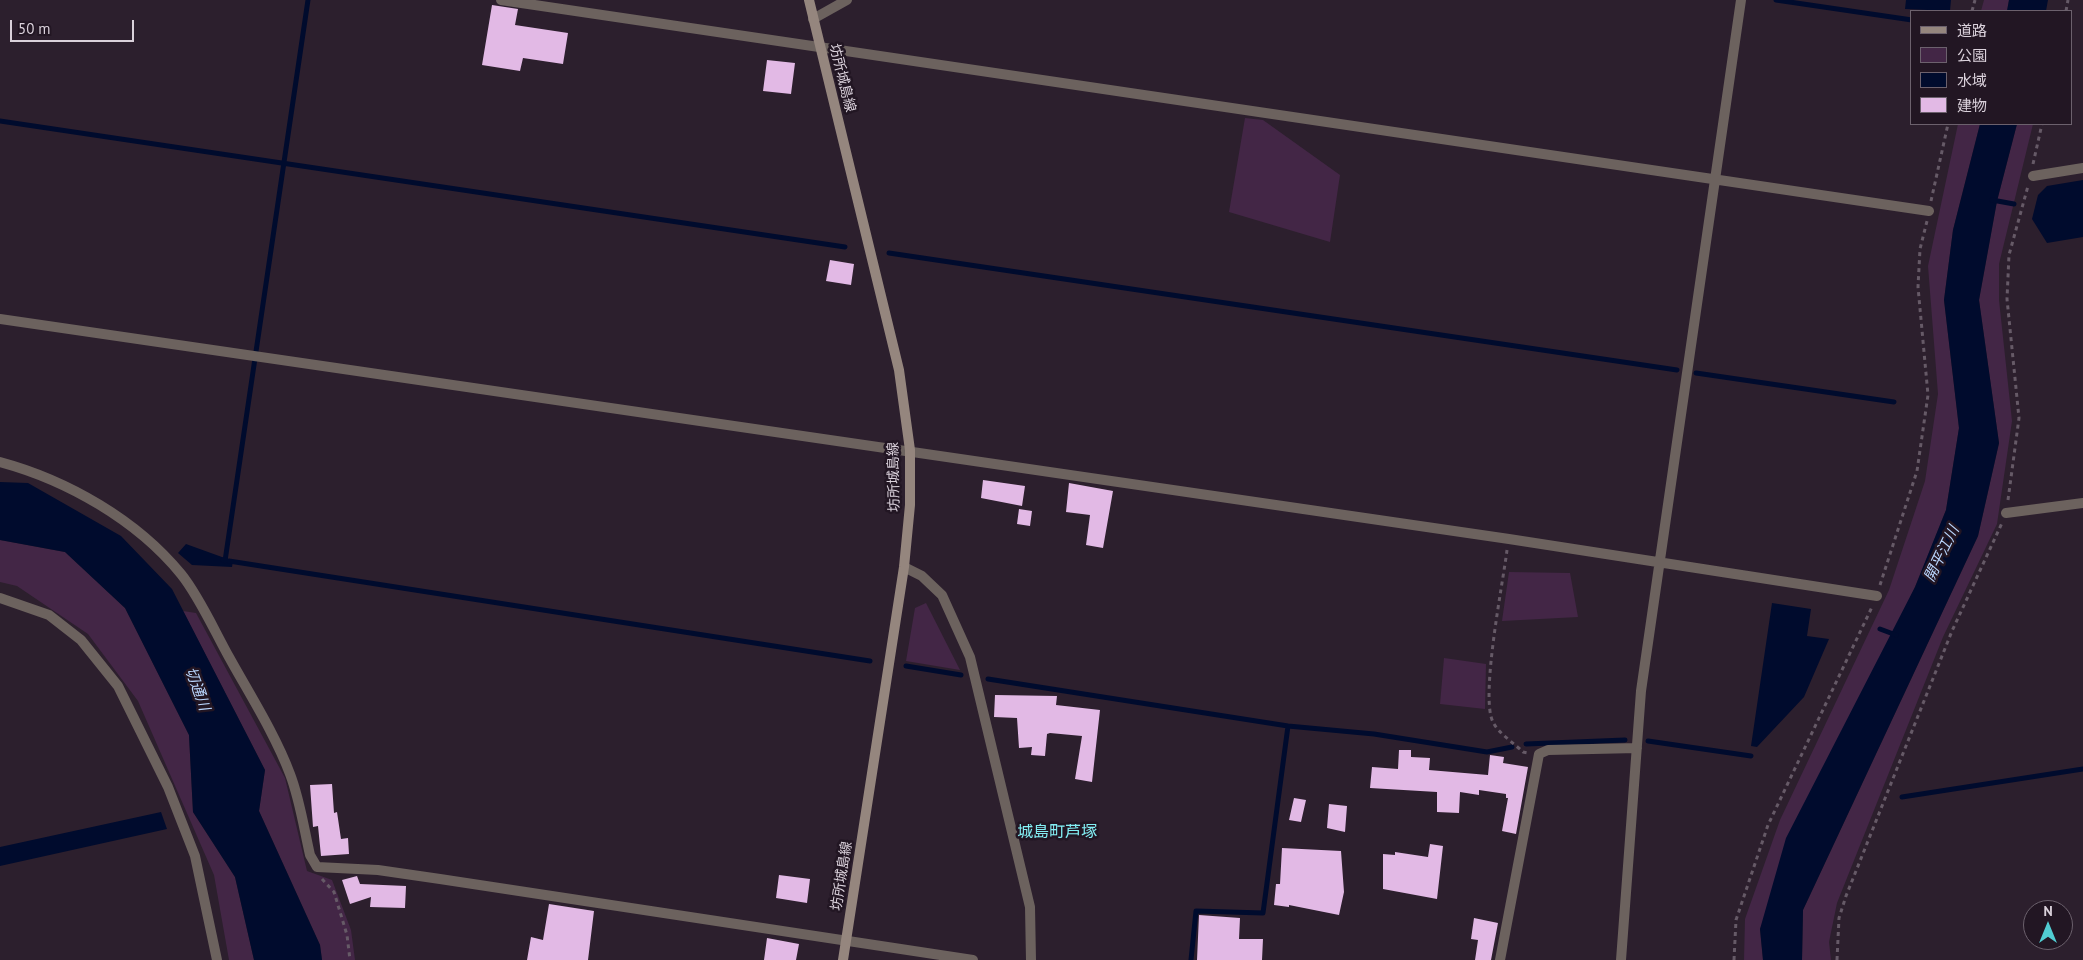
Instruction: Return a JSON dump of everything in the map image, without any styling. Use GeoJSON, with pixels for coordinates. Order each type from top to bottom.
{"type":"FeatureCollection","features":[{"type":"Feature","properties":{"kind":"main road","name":"坊所城島線"},"geometry":{"type":"LineString","coordinates":[[809,0],[899,370],[910,450],[910,505],[904,567],[843,960]]}},
{"type":"Feature","properties":{"kind":"street"},"geometry":{"type":"LineString","coordinates":[[500,0],[1929,211]]}},
{"type":"Feature","properties":{"kind":"street"},"geometry":{"type":"LineString","coordinates":[[814,19],[847,0]]}},
{"type":"Feature","properties":{"kind":"street"},"geometry":{"type":"LineString","coordinates":[[1621,960],[1641,691],[1741,0]]}},
{"type":"Feature","properties":{"kind":"street"},"geometry":{"type":"LineString","coordinates":[[2034,176],[2083,168]]}},
{"type":"Feature","properties":{"kind":"street"},"geometry":{"type":"LineString","coordinates":[[0,319],[910,450],[1659,561],[1877,596]]}},
{"type":"Feature","properties":{"kind":"street"},"geometry":{"type":"LineString","coordinates":[[0,462],[60,484],[89,500],[130,527],[154,546],[182,575],[265,724],[290,775],[310,855],[317,867],[378,870],[973,960]]}},
{"type":"Feature","properties":{"kind":"street"},"geometry":{"type":"LineString","coordinates":[[2006,513],[2083,503]]}},
{"type":"Feature","properties":{"kind":"street"},"geometry":{"type":"LineString","coordinates":[[904,567],[922,576],[942,595],[970,657],[1030,907],[1031,960]]}},
{"type":"Feature","properties":{"kind":"street"},"geometry":{"type":"LineString","coordinates":[[0,598],[49,615],[81,640],[118,686],[168,787],[194,856],[217,960]]}},
{"type":"Feature","properties":{"kind":"street"},"geometry":{"type":"LineString","coordinates":[[1500,960],[1539,754],[1548,750],[1637,748]]}},
{"type":"Feature","properties":{"kind":"path"},"geometry":{"type":"LineString","coordinates":[[1734,960],[1736,920],[1768,825],[1877,596],[1917,471],[1928,395],[1918,287],[1920,249],[1948,125]]}},
{"type":"Feature","properties":{"kind":"path"},"geometry":{"type":"LineString","coordinates":[[1837,960],[1839,918],[1846,896],[1952,631],[2006,513],[2019,418],[2007,299],[2009,255],[2025,191],[2034,176],[2034,162],[2042,125]]}},
{"type":"Feature","properties":{"kind":"path"},"geometry":{"type":"LineString","coordinates":[[1509,539],[1492,659],[1489,702],[1493,723],[1524,752],[1539,754]]}},
{"type":"Feature","properties":{"kind":"path"},"geometry":{"type":"LineString","coordinates":[[317,867],[323,880],[334,892],[347,935],[350,960]]}},
{"type":"Feature","properties":{"kind":"green space"},"geometry":{"type":"Polygon","coordinates":[[[1984,0],[2009,0],[2007,10],[1981,10],[1984,0]]]}},
{"type":"Feature","properties":{"kind":"green space"},"geometry":{"type":"Polygon","coordinates":[[[1245,118],[1263,120],[1340,175],[1330,242],[1229,212],[1245,118]]]}},
{"type":"Feature","properties":{"kind":"green space"},"geometry":{"type":"Polygon","coordinates":[[[1958,125],[1980,125],[1953,230],[1944,300],[1959,428],[1946,510],[1915,587],[1760,929],[1763,960],[1744,960],[1745,919],[1780,820],[1889,590],[1925,481],[1938,394],[1928,266],[1958,125]]]}},
{"type":"Feature","properties":{"kind":"green space"},"geometry":{"type":"Polygon","coordinates":[[[2017,125],[2033,125],[1999,264],[1999,300],[2012,421],[1997,524],[1943,637],[1837,903],[1829,942],[1831,960],[1802,960],[1803,910],[1978,536],[1999,443],[1979,300],[1997,201],[2017,125]]]}},
{"type":"Feature","properties":{"kind":"green space"},"geometry":{"type":"Polygon","coordinates":[[[0,540],[65,552],[125,608],[189,735],[193,812],[235,877],[254,960],[229,960],[214,875],[138,701],[88,634],[17,586],[0,582],[0,540]]]}},
{"type":"Feature","properties":{"kind":"green space"},"geometry":{"type":"Polygon","coordinates":[[[1509,572],[1570,573],[1578,617],[1502,621],[1509,572]]]}},
{"type":"Feature","properties":{"kind":"green space"},"geometry":{"type":"Polygon","coordinates":[[[926,603],[960,670],[906,661],[915,608],[926,603]]]}},
{"type":"Feature","properties":{"kind":"green space"},"geometry":{"type":"Polygon","coordinates":[[[183,611],[196,613],[285,778],[307,871],[332,880],[351,930],[355,960],[322,960],[320,945],[259,811],[265,770],[183,611]]]}},
{"type":"Feature","properties":{"kind":"green space"},"geometry":{"type":"Polygon","coordinates":[[[1444,658],[1486,664],[1485,709],[1440,704],[1444,658]]]}},
{"type":"Feature","properties":{"kind":"water"},"geometry":{"type":"Polygon","coordinates":[[[1906,0],[1951,0],[1950,10],[1905,9],[1906,0]]]}},
{"type":"Feature","properties":{"kind":"water"},"geometry":{"type":"Polygon","coordinates":[[[2009,0],[2048,0],[2046,10],[2007,10],[2009,0]]]}},
{"type":"Feature","properties":{"kind":"water","name":"開平江川"},"geometry":{"type":"Polygon","coordinates":[[[1980,125],[2017,125],[1997,201],[1979,300],[1999,443],[1978,536],[1803,910],[1802,960],[1763,960],[1760,929],[1786,838],[1915,587],[1946,510],[1959,428],[1944,300],[1953,230],[1980,125]]]}},
{"type":"Feature","properties":{"kind":"water"},"geometry":{"type":"Polygon","coordinates":[[[2083,180],[2083,237],[2047,243],[2032,219],[2038,195],[2047,186],[2083,180]]]}},
{"type":"Feature","properties":{"kind":"water","name":"切通川"},"geometry":{"type":"Polygon","coordinates":[[[0,482],[28,483],[121,536],[172,589],[265,770],[259,811],[320,945],[322,960],[254,960],[235,877],[193,812],[189,735],[125,608],[65,552],[0,540],[0,482]]]}},
{"type":"Feature","properties":{"kind":"water"},"geometry":{"type":"Polygon","coordinates":[[[186,544],[233,561],[232,567],[192,565],[178,553],[186,544]]]}},
{"type":"Feature","properties":{"kind":"water"},"geometry":{"type":"Polygon","coordinates":[[[1772,603],[1811,609],[1807,636],[1829,639],[1804,697],[1757,747],[1751,746],[1772,603]]]}},
{"type":"Feature","properties":{"kind":"water"},"geometry":{"type":"Polygon","coordinates":[[[161,812],[167,829],[0,866],[0,847],[161,812]]]}},
{"type":"Feature","properties":{"kind":"building"},"geometry":{"type":"Polygon","coordinates":[[[492,5],[518,9],[515,25],[568,33],[563,64],[523,58],[520,71],[482,65],[492,5]]]}},
{"type":"Feature","properties":{"kind":"building"},"geometry":{"type":"Polygon","coordinates":[[[767,60],[795,63],[791,94],[763,91],[767,60]]]}},
{"type":"Feature","properties":{"kind":"building"},"geometry":{"type":"Polygon","coordinates":[[[830,260],[854,264],[851,285],[826,281],[830,260]]]}},
{"type":"Feature","properties":{"kind":"building"},"geometry":{"type":"Polygon","coordinates":[[[983,480],[1025,486],[1022,506],[981,498],[983,480]]]}},
{"type":"Feature","properties":{"kind":"building"},"geometry":{"type":"Polygon","coordinates":[[[1069,483],[1113,491],[1103,548],[1086,545],[1090,515],[1066,512],[1069,483]]]}},
{"type":"Feature","properties":{"kind":"building"},"geometry":{"type":"Polygon","coordinates":[[[1019,509],[1032,511],[1030,526],[1017,524],[1019,509]]]}},
{"type":"Feature","properties":{"kind":"building"},"geometry":{"type":"Polygon","coordinates":[[[995,695],[1057,696],[1056,705],[1100,710],[1092,782],[1075,779],[1082,736],[1047,734],[1045,756],[1031,755],[1032,747],[1019,748],[1017,718],[994,717],[995,695]]]}},
{"type":"Feature","properties":{"kind":"building"},"geometry":{"type":"Polygon","coordinates":[[[1399,750],[1411,750],[1411,757],[1430,758],[1429,770],[1488,775],[1490,755],[1504,757],[1503,763],[1528,767],[1516,834],[1502,831],[1508,798],[1506,798],[1506,794],[1479,790],[1479,795],[1460,792],[1459,813],[1437,812],[1437,792],[1370,788],[1372,767],[1398,769],[1399,750]]]}},
{"type":"Feature","properties":{"kind":"building"},"geometry":{"type":"Polygon","coordinates":[[[332,784],[334,813],[337,812],[341,839],[348,838],[349,854],[321,856],[318,826],[313,827],[310,785],[332,784]]]}},
{"type":"Feature","properties":{"kind":"building"},"geometry":{"type":"Polygon","coordinates":[[[1294,798],[1306,800],[1301,822],[1289,820],[1294,798]]]}},
{"type":"Feature","properties":{"kind":"building"},"geometry":{"type":"Polygon","coordinates":[[[1329,804],[1347,806],[1345,832],[1327,828],[1329,804]]]}},
{"type":"Feature","properties":{"kind":"building"},"geometry":{"type":"Polygon","coordinates":[[[1430,844],[1443,846],[1437,899],[1383,889],[1383,854],[1395,855],[1395,852],[1428,857],[1430,844]]]}},
{"type":"Feature","properties":{"kind":"building"},"geometry":{"type":"Polygon","coordinates":[[[1282,848],[1341,851],[1344,892],[1339,915],[1289,905],[1289,907],[1274,905],[1276,884],[1280,884],[1282,848]]]}},
{"type":"Feature","properties":{"kind":"building"},"geometry":{"type":"Polygon","coordinates":[[[779,875],[810,879],[807,903],[776,898],[779,875]]]}},
{"type":"Feature","properties":{"kind":"building"},"geometry":{"type":"Polygon","coordinates":[[[357,876],[360,884],[406,886],[405,908],[370,907],[371,897],[350,904],[342,880],[357,876]]]}},
{"type":"Feature","properties":{"kind":"building"},"geometry":{"type":"Polygon","coordinates":[[[549,904],[594,911],[588,960],[527,960],[531,937],[543,940],[549,904]]]}},
{"type":"Feature","properties":{"kind":"building"},"geometry":{"type":"Polygon","coordinates":[[[1199,915],[1240,918],[1239,939],[1263,939],[1262,960],[1197,960],[1199,915]]]}},
{"type":"Feature","properties":{"kind":"building"},"geometry":{"type":"Polygon","coordinates":[[[1474,918],[1498,923],[1491,960],[1475,960],[1478,940],[1471,939],[1474,918]]]}},
{"type":"Feature","properties":{"kind":"building"},"geometry":{"type":"Polygon","coordinates":[[[767,938],[799,944],[796,960],[764,960],[767,938]]]}},
{"type":"Feature","properties":{"kind":"waterway"},"geometry":{"type":"LineString","coordinates":[[223,560],[225,561],[308,0]]}},
{"type":"Feature","properties":{"kind":"waterway"},"geometry":{"type":"LineString","coordinates":[[1776,0],[1910,20]]}},
{"type":"Feature","properties":{"kind":"waterway"},"geometry":{"type":"LineString","coordinates":[[0,121],[845,247]]}},
{"type":"Feature","properties":{"kind":"waterway"},"geometry":{"type":"LineString","coordinates":[[1992,200],[2014,204]]}},
{"type":"Feature","properties":{"kind":"waterway"},"geometry":{"type":"LineString","coordinates":[[889,253],[1677,370]]}},
{"type":"Feature","properties":{"kind":"waterway"},"geometry":{"type":"LineString","coordinates":[[1696,373],[1894,402]]}},
{"type":"Feature","properties":{"kind":"waterway"},"geometry":{"type":"LineString","coordinates":[[229,561],[870,661]]}},
{"type":"Feature","properties":{"kind":"waterway"},"geometry":{"type":"LineString","coordinates":[[1880,629],[1896,635]]}},
{"type":"Feature","properties":{"kind":"waterway"},"geometry":{"type":"LineString","coordinates":[[906,666],[961,675]]}},
{"type":"Feature","properties":{"kind":"waterway"},"geometry":{"type":"LineString","coordinates":[[988,679],[1288,726],[1374,734],[1487,752],[1512,747]]}},
{"type":"Feature","properties":{"kind":"waterway"},"geometry":{"type":"LineString","coordinates":[[1191,960],[1196,911],[1263,913],[1288,726]]}},
{"type":"Feature","properties":{"kind":"waterway"},"geometry":{"type":"LineString","coordinates":[[1526,744],[1625,740]]}},
{"type":"Feature","properties":{"kind":"waterway"},"geometry":{"type":"LineString","coordinates":[[1648,741],[1751,756]]}},
{"type":"Feature","properties":{"kind":"waterway"},"geometry":{"type":"LineString","coordinates":[[1902,797],[2083,769]]}},
{"type":"Feature","properties":{"kind":"district","name":"城島町芦塚"},"geometry":{"type":"Point","coordinates":[1057,832]}}]}
